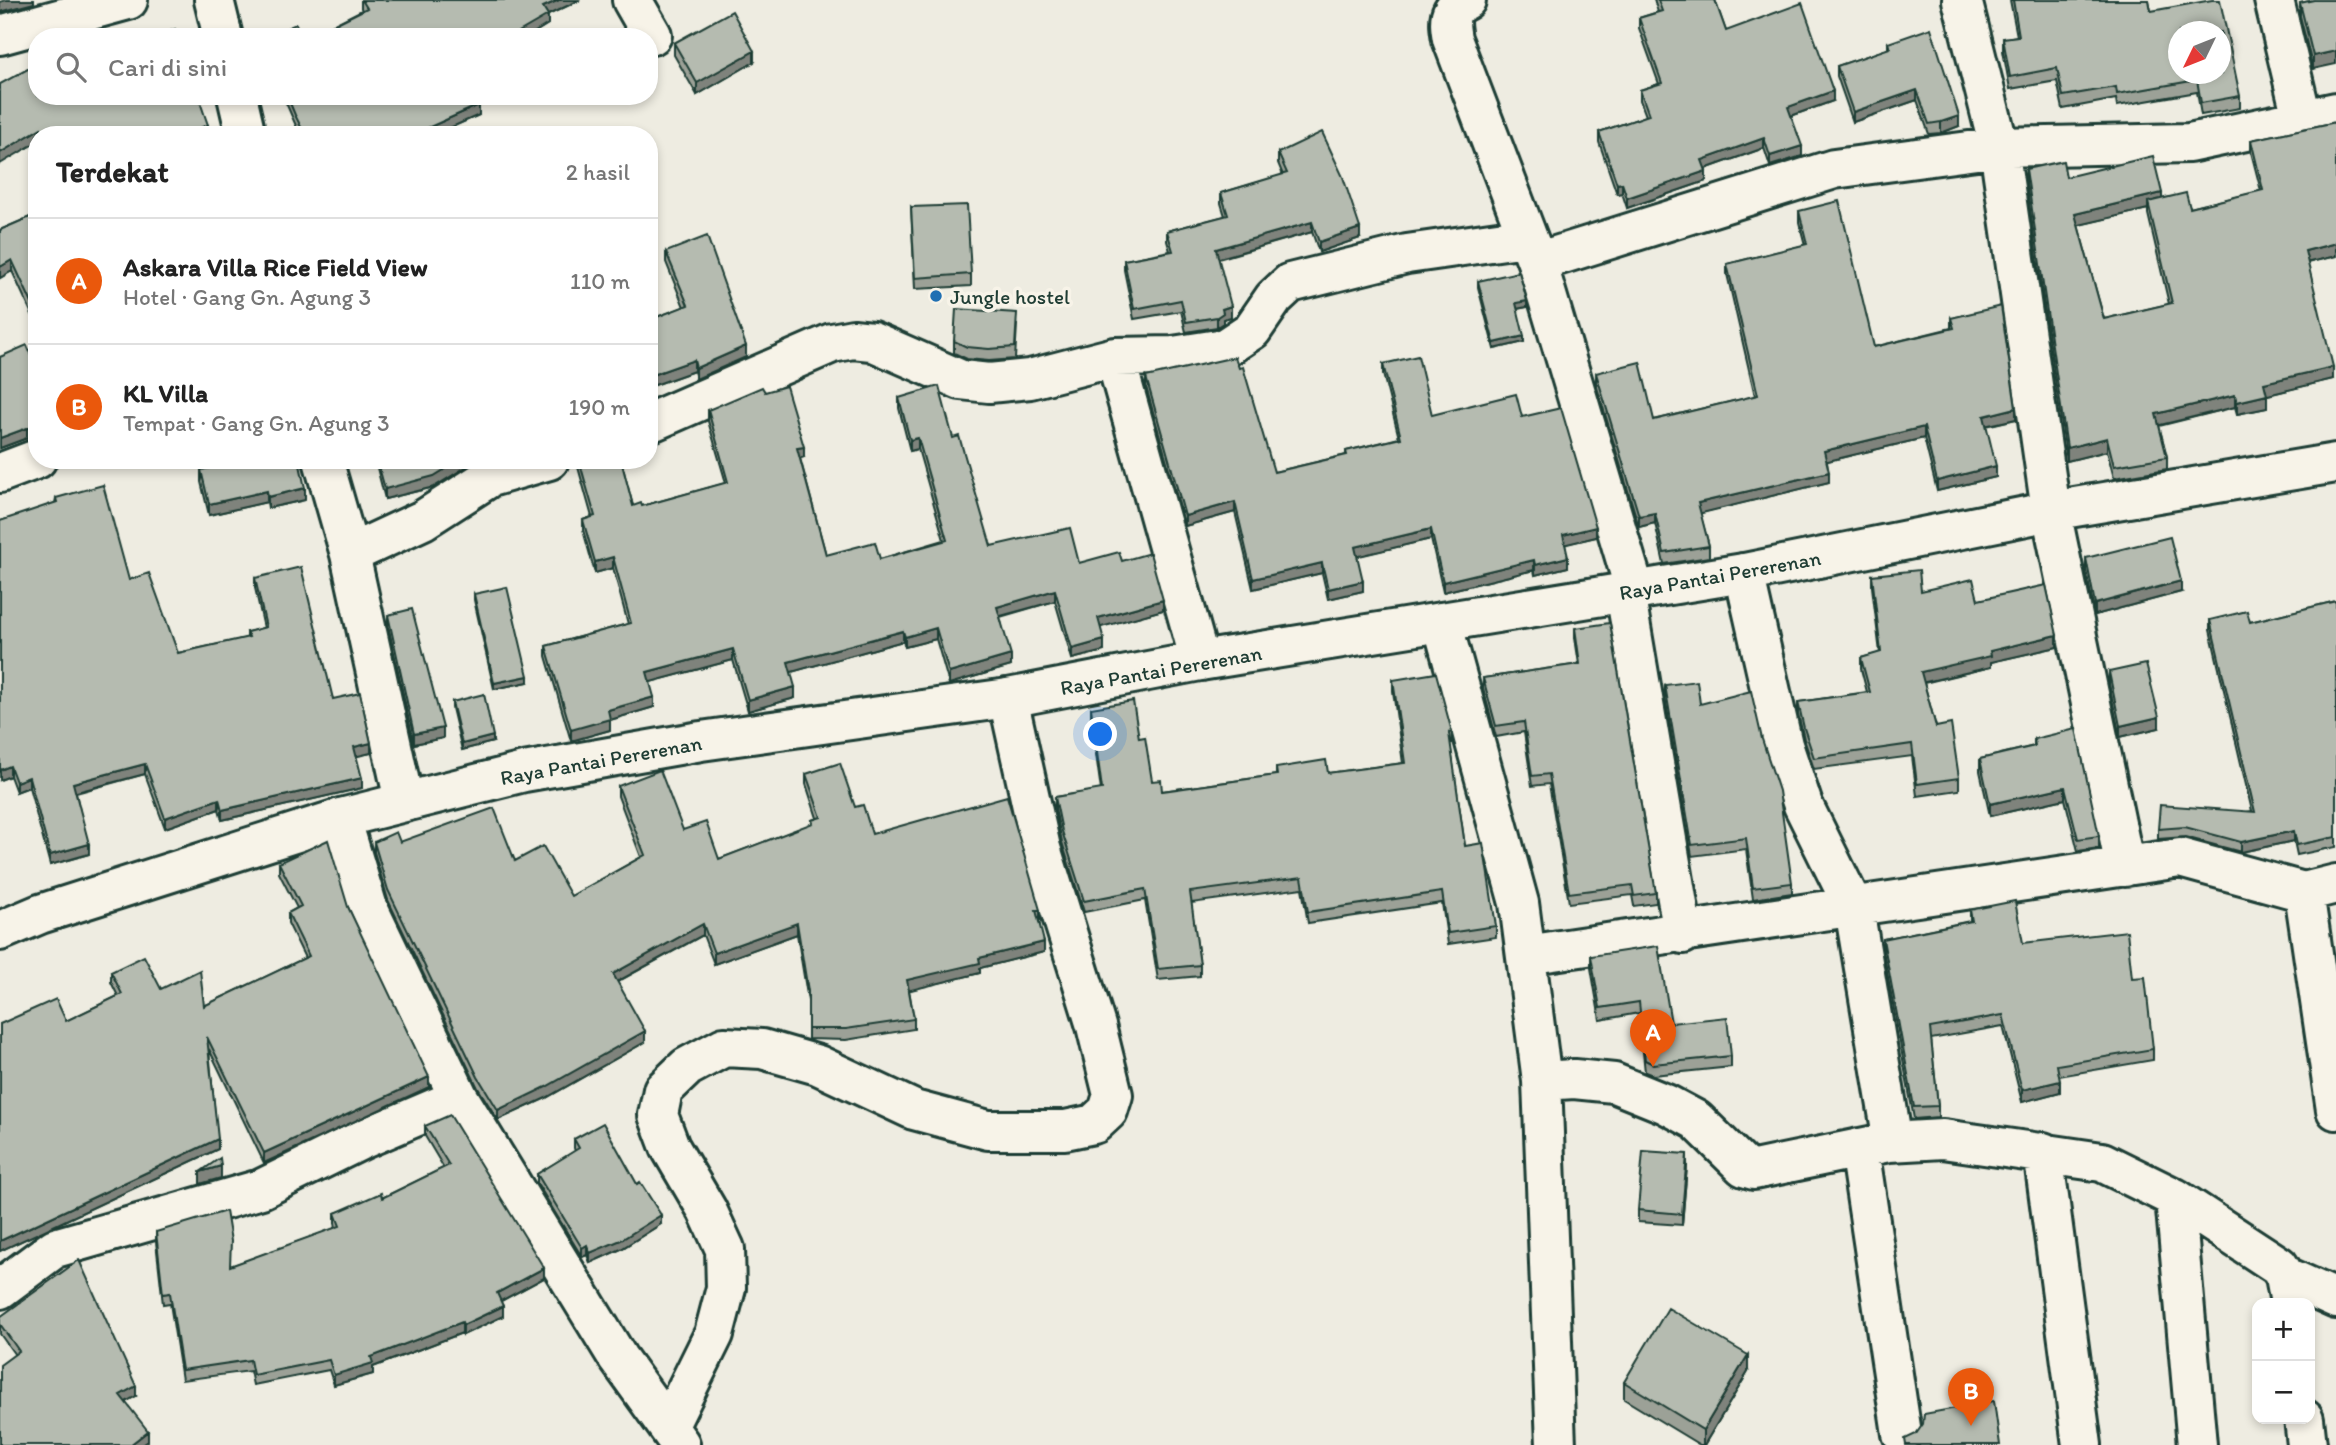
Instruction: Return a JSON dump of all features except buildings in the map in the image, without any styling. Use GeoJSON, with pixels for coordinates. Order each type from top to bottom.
{"type":"FeatureCollection","features":[{"type":"Feature","properties":{"kind":"street"},"geometry":{"type":"LineString","coordinates":[[0,35],[128,0]]}},
{"type":"Feature","properties":{"kind":"street"},"geometry":{"type":"LineString","coordinates":[[214,0],[221,28]]}},
{"type":"Feature","properties":{"kind":"street"},"geometry":{"type":"LineString","coordinates":[[632,0],[648,28]]}},
{"type":"Feature","properties":{"kind":"street"},"geometry":{"type":"LineString","coordinates":[[1466,0],[1455,5],[1449,18],[1452,39],[1531,250],[1630,591],[1683,934]]}},
{"type":"Feature","properties":{"kind":"street"},"geometry":{"type":"LineString","coordinates":[[1962,0],[1999,147],[2051,511],[2124,867]]}},
{"type":"Feature","properties":{"kind":"street"},"geometry":{"type":"LineString","coordinates":[[658,419],[832,343],[853,339],[872,341],[961,380],[989,383],[1030,379],[1115,357],[1173,356],[1225,348],[1252,330],[1274,298],[1290,283],[1407,254],[1531,250],[1834,169],[1999,147],[2189,143],[2319,115],[2274,0]]}},
{"type":"Feature","properties":{"kind":"street"},"geometry":{"type":"LineString","coordinates":[[239,105],[244,126]]}},
{"type":"Feature","properties":{"kind":"street"},"geometry":{"type":"LineString","coordinates":[[1115,357],[1200,661]]}},
{"type":"Feature","properties":{"kind":"street"},"geometry":{"type":"LineString","coordinates":[[0,473],[28,462]]}},
{"type":"Feature","properties":{"kind":"street","name":"Raya Pantai Pererenan"},"geometry":{"type":"LineString","coordinates":[[0,931],[52,910],[341,818],[524,772],[688,744],[1007,698],[1200,661],[1744,573],[2051,511],[2336,463]]}},
{"type":"Feature","properties":{"kind":"street"},"geometry":{"type":"LineString","coordinates":[[326,469],[351,554],[404,801]]}},
{"type":"Feature","properties":{"kind":"street"},"geometry":{"type":"LineString","coordinates":[[351,554],[423,520],[489,477],[517,469]]}},
{"type":"Feature","properties":{"kind":"street"},"geometry":{"type":"LineString","coordinates":[[1744,573],[1783,745],[1803,805],[1854,908],[1889,1124],[1874,1145],[1902,1434]]}},
{"type":"Feature","properties":{"kind":"street"},"geometry":{"type":"LineString","coordinates":[[1442,622],[1519,903],[1542,1081],[1556,1445]]}},
{"type":"Feature","properties":{"kind":"street"},"geometry":{"type":"LineString","coordinates":[[675,1436],[714,1334],[726,1288],[725,1249],[707,1210],[670,1147],[658,1115],[663,1090],[687,1067],[724,1047],[762,1049],[818,1065],[914,1110],[988,1130],[1065,1130],[1094,1124],[1108,1111],[1113,1095],[1096,1026],[1041,848],[1007,698]]}},
{"type":"Feature","properties":{"kind":"street"},"geometry":{"type":"LineString","coordinates":[[341,818],[368,908],[459,1098],[618,1358],[675,1436]]}},
{"type":"Feature","properties":{"kind":"street"},"geometry":{"type":"LineString","coordinates":[[1526,956],[2180,858],[2320,888],[2336,1110]]}},
{"type":"Feature","properties":{"kind":"street"},"geometry":{"type":"LineString","coordinates":[[1542,1081],[1574,1079],[1614,1083],[1666,1104],[1690,1115],[1744,1167],[1754,1170],[1874,1145],[1943,1139],[2102,1162],[2175,1198],[2279,1266],[2288,1290],[2336,1299]]}},
{"type":"Feature","properties":{"kind":"street"},"geometry":{"type":"LineString","coordinates":[[0,1289],[55,1248],[261,1189],[363,1139],[459,1098]]}},
{"type":"Feature","properties":{"kind":"street"},"geometry":{"type":"LineString","coordinates":[[2043,1152],[2082,1445]]}},
{"type":"Feature","properties":{"kind":"street"},"geometry":{"type":"LineString","coordinates":[[2175,1198],[2197,1445]]}},
{"type":"Feature","properties":{"kind":"street"},"geometry":{"type":"LineString","coordinates":[[2305,1424],[2307,1445]]}},
{"type":"Feature","properties":{"kind":"place","name":"Jungle hostel"},"geometry":{"type":"Point","coordinates":[936,296]}},
{"type":"Feature","properties":{"kind":"place","name":"Askara Villa Rice Field View"},"geometry":{"type":"Point","coordinates":[1653,1067]}},
{"type":"Feature","properties":{"kind":"place","name":"KL Villa"},"geometry":{"type":"Point","coordinates":[1971,1426]}}]}
